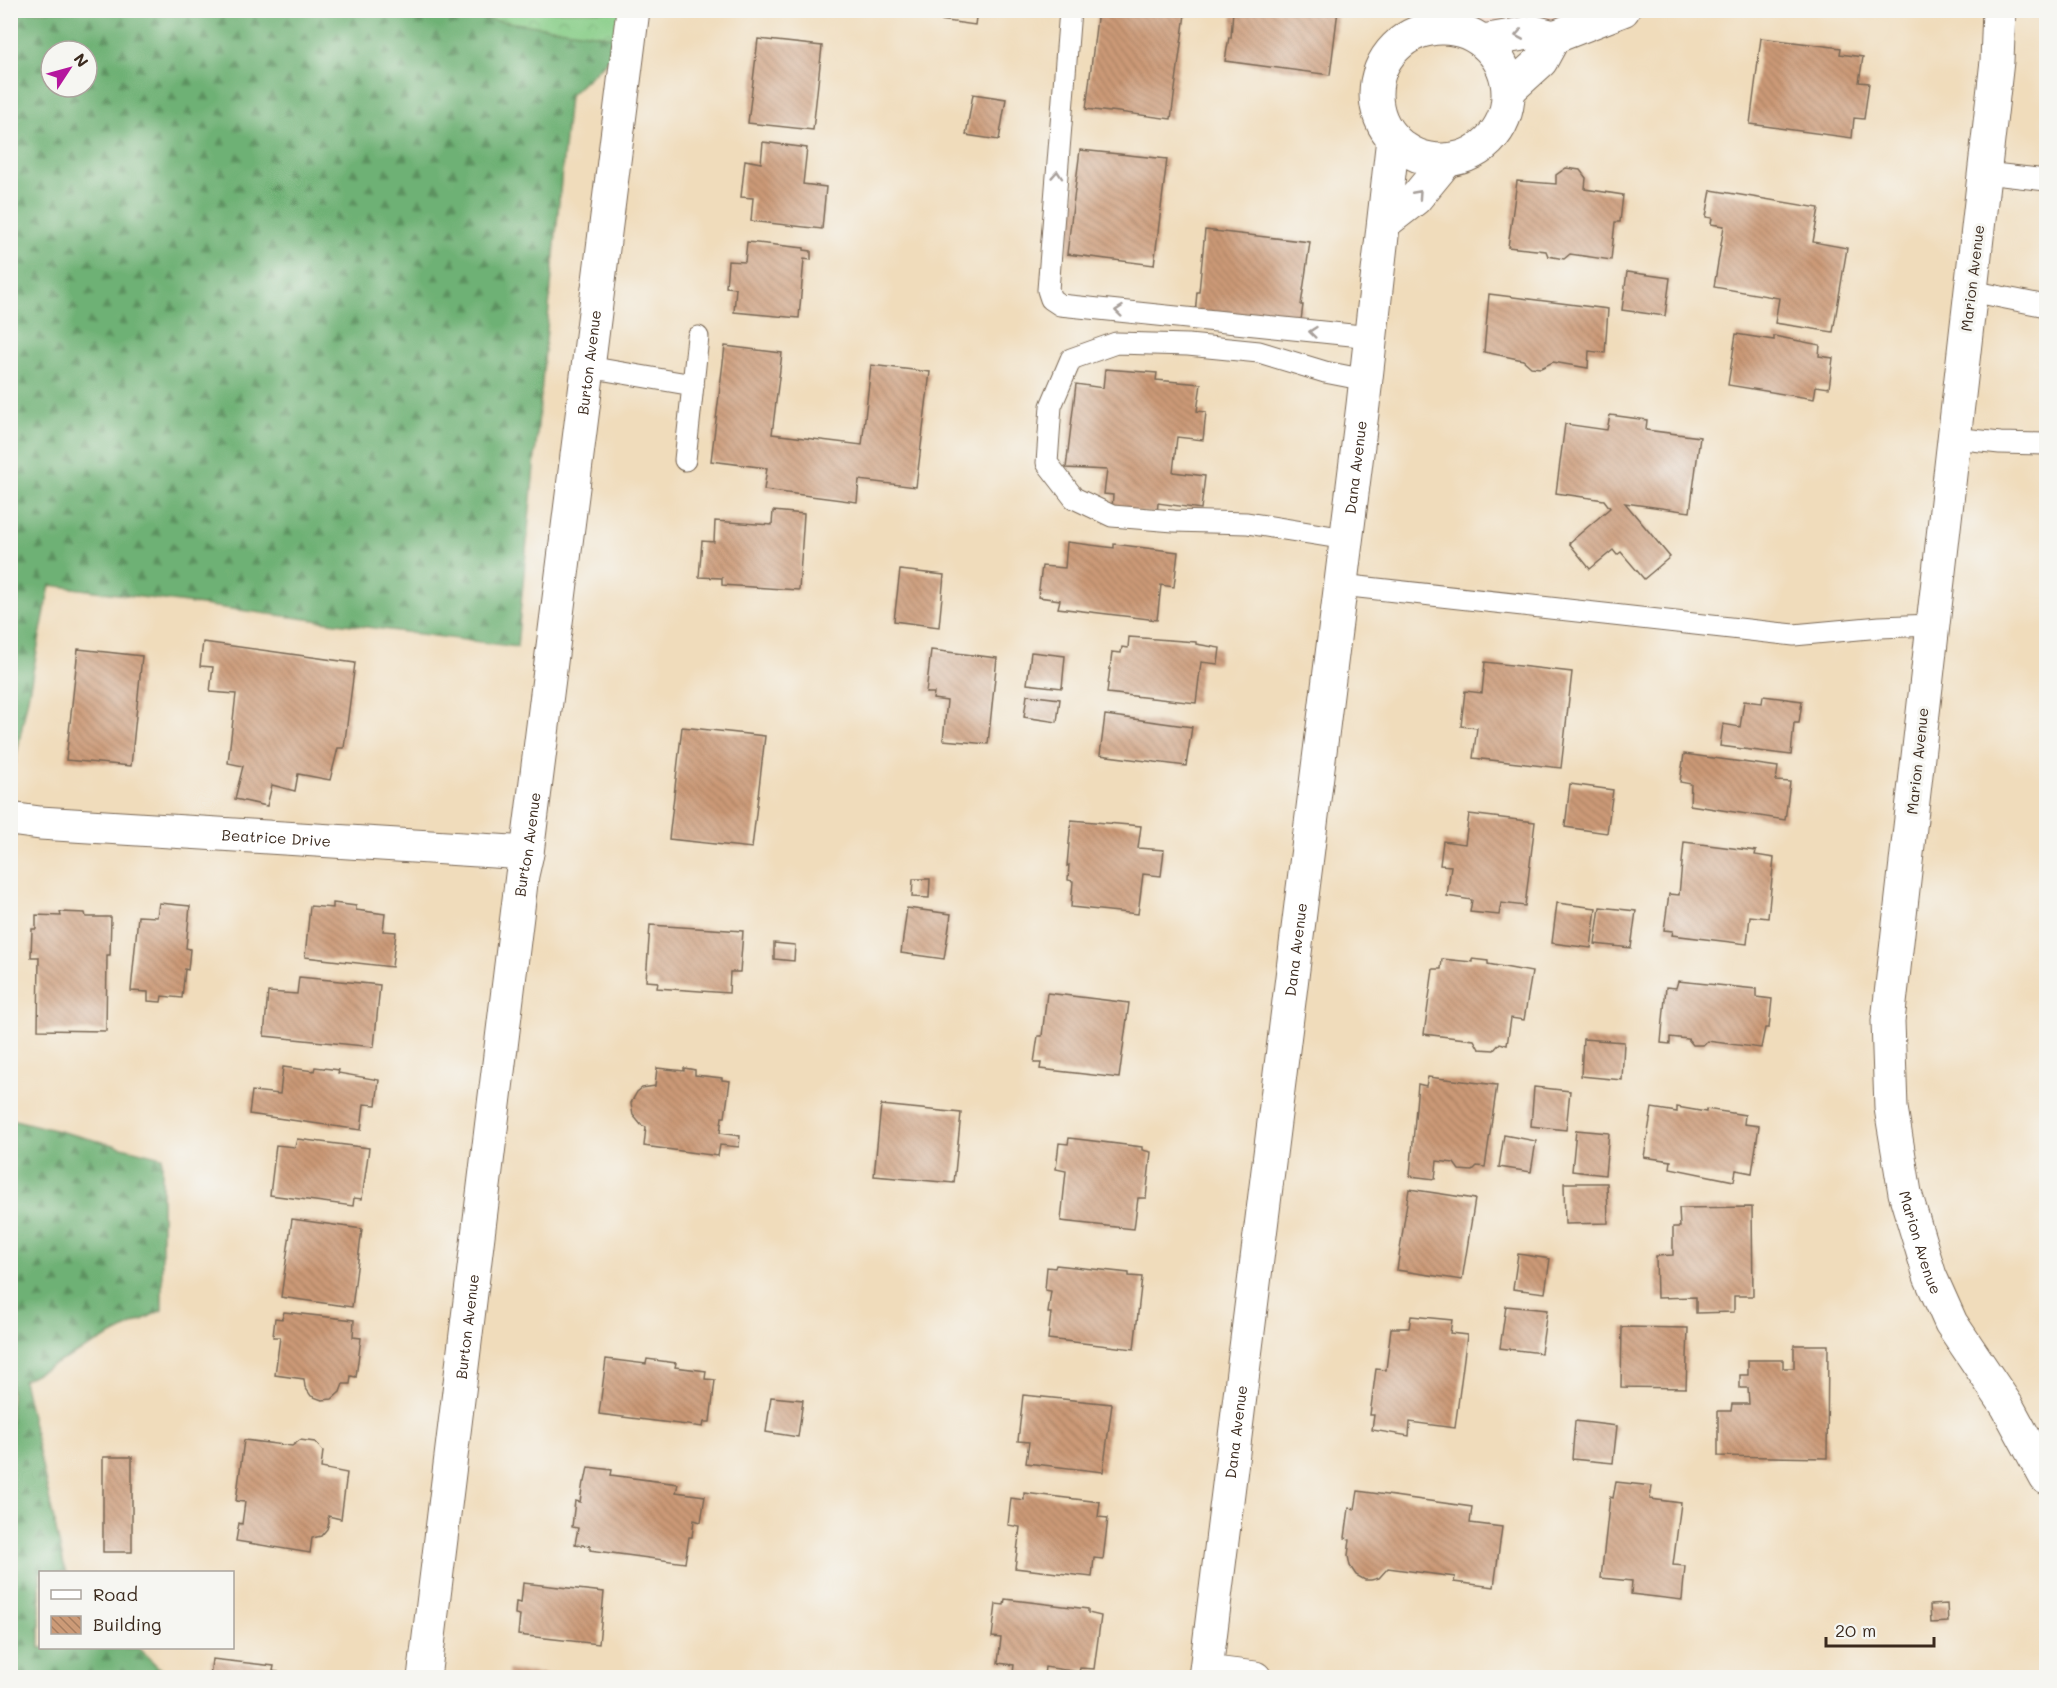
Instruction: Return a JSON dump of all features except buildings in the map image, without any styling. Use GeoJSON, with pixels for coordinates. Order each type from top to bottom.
{"type":"FeatureCollection","features":[{"type":"Feature","properties":{"kind":"street","name":"Burton Avenue"},"geometry":{"type":"LineString","coordinates":[[424,1677],[522,875],[527,853],[633,10]]}},
{"type":"Feature","properties":{"kind":"street"},"geometry":{"type":"LineString","coordinates":[[1463,27],[1496,55],[1505,72],[1509,90],[1506,111],[1499,130],[1485,145],[1467,156],[1447,160],[1427,159],[1409,151],[1393,138],[1382,120],[1376,99],[1377,78],[1401,26],[1418,32],[1437,27],[1463,27],[1534,32],[1554,37],[1623,10]]}},
{"type":"Feature","properties":{"kind":"street","name":"Marion Avenue"},"geometry":{"type":"LineString","coordinates":[[1999,10],[1997,61],[1985,173],[1888,1021],[1891,1108],[1905,1193],[1930,1276],[1951,1323],[2007,1406],[2046,1478]]}},
{"type":"Feature","properties":{"kind":"street"},"geometry":{"type":"LineString","coordinates":[[1509,90],[1541,61],[1554,37]]}},
{"type":"Feature","properties":{"kind":"street","name":"Dana Avenue"},"geometry":{"type":"LineString","coordinates":[[1206,1675],[1366,380],[1393,138]]}},
{"type":"Feature","properties":{"kind":"street"},"geometry":{"type":"LineString","coordinates":[[1384,223],[1415,199],[1447,160]]}},
{"type":"Feature","properties":{"kind":"street","name":"Beatrice Drive"},"geometry":{"type":"LineString","coordinates":[[16,824],[527,853]]}},
{"type":"Feature","properties":{"kind":"street"},"geometry":{"type":"LineString","coordinates":[[1206,1675],[1255,1677]]}},
{"type":"Feature","properties":{"kind":"lane"},"geometry":{"type":"LineString","coordinates":[[1070,10],[1048,290],[1051,299],[1060,305],[1371,337]]}},
{"type":"Feature","properties":{"kind":"lane"},"geometry":{"type":"LineString","coordinates":[[1985,173],[2046,180]]}},
{"type":"Feature","properties":{"kind":"lane"},"geometry":{"type":"LineString","coordinates":[[1971,291],[2046,306]]}},
{"type":"Feature","properties":{"kind":"lane"},"geometry":{"type":"LineString","coordinates":[[684,460],[698,337]]}},
{"type":"Feature","properties":{"kind":"lane"},"geometry":{"type":"LineString","coordinates":[[1346,539],[1247,524],[1112,516],[1074,498],[1047,463],[1051,406],[1071,359],[1116,344],[1188,345],[1259,352],[1325,372],[1366,380]]}},
{"type":"Feature","properties":{"kind":"lane"},"geometry":{"type":"LineString","coordinates":[[588,367],[693,385]]}},
{"type":"Feature","properties":{"kind":"lane"},"geometry":{"type":"LineString","coordinates":[[1954,438],[2000,443],[2046,444]]}},
{"type":"Feature","properties":{"kind":"lane"},"geometry":{"type":"LineString","coordinates":[[1341,585],[1794,635],[1880,627],[1933,625]]}},
{"type":"Feature","properties":{"kind":"shaded area"},"geometry":{"type":"Polygon","coordinates":[[[1448,11],[1623,11],[1470,34],[1457,29],[1448,11]]]}},
{"type":"Feature","properties":{"kind":"green space"},"geometry":{"type":"Polygon","coordinates":[[[428,10],[630,39],[569,96],[517,647],[50,585],[15,763],[11,763],[10,38],[21,11],[428,10]]]}},
{"type":"Feature","properties":{"kind":"green space"},"geometry":{"type":"Polygon","coordinates":[[[428,11],[633,11],[630,39],[428,11]]]}},
{"type":"Feature","properties":{"kind":"green space"},"geometry":{"type":"Polygon","coordinates":[[[11,1119],[162,1157],[162,1310],[23,1380],[66,1571],[39,1571],[39,1649],[140,1649],[168,1677],[11,1677],[11,1119]]]}}]}
